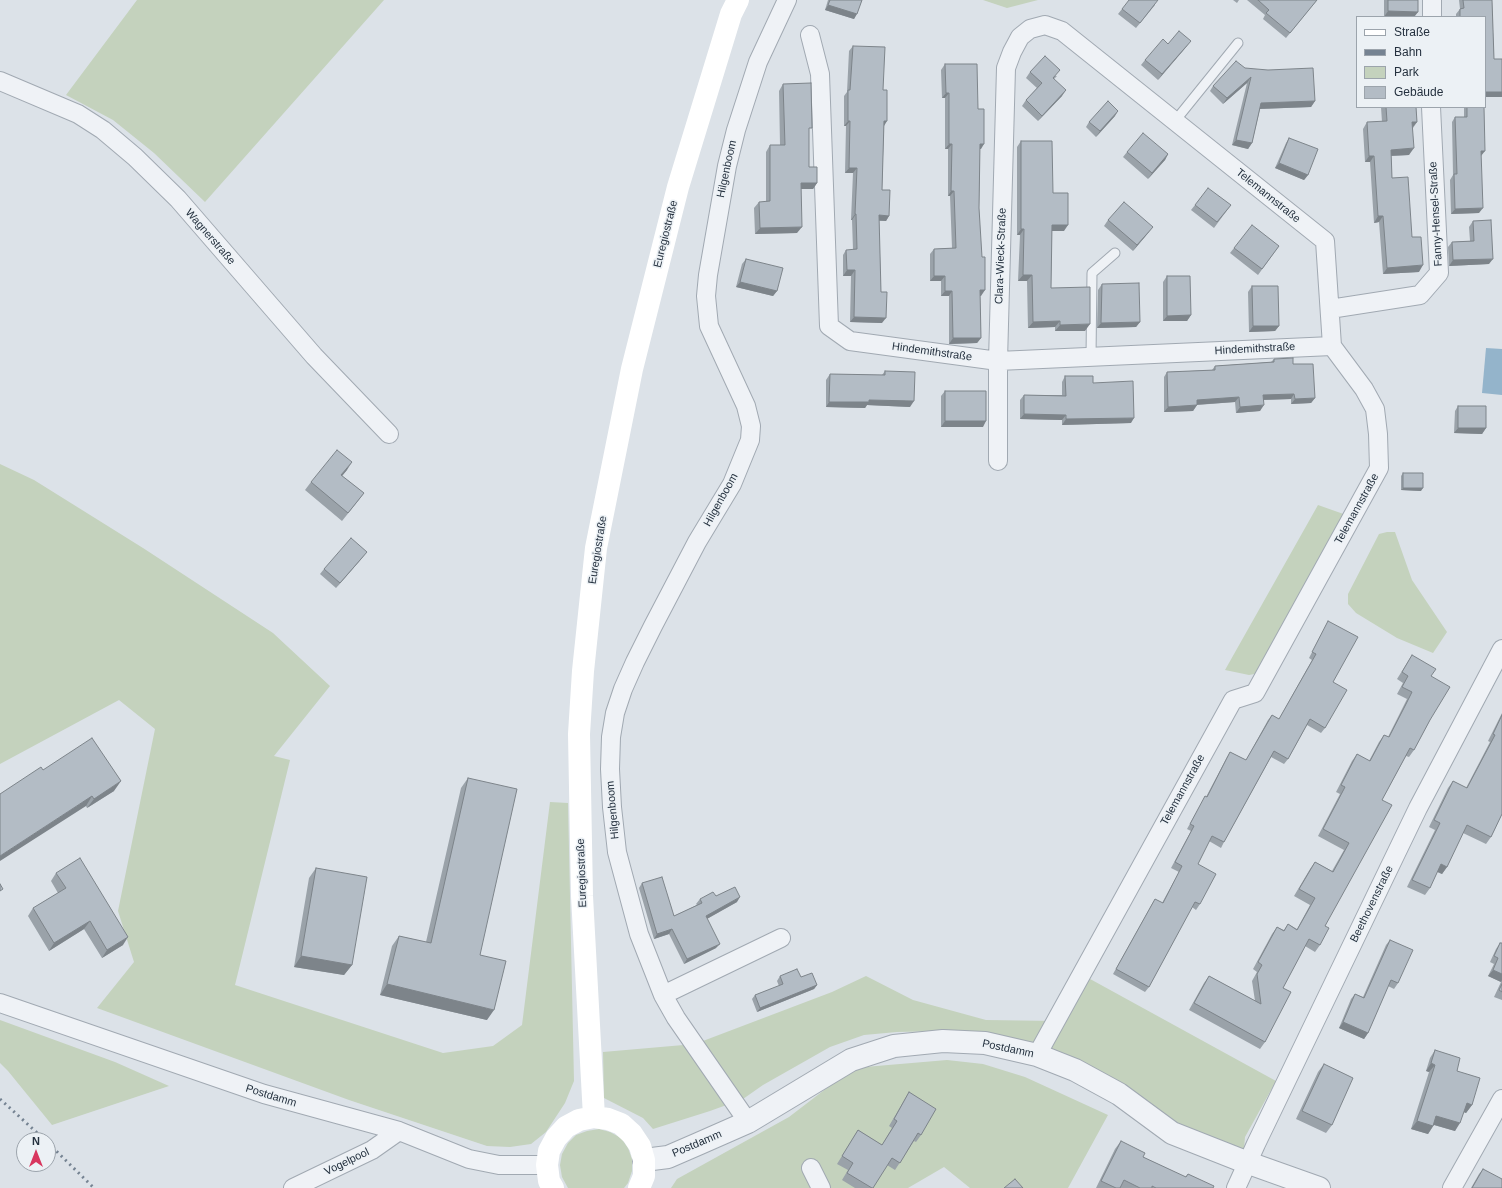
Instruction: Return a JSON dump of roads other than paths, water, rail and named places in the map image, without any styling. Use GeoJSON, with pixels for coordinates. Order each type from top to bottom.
{"type":"FeatureCollection","features":[{"type":"Feature","properties":{"kind":"main road","name":"Euregiostraße"},"geometry":{"type":"LineString","coordinates":[[594,1118],[582,896],[579,734],[583,671],[596,548],[632,369],[678,187],[732,14],[738,0]]}},
{"type":"Feature","properties":{"kind":"main road"},"geometry":{"type":"LineString","coordinates":[[552,1188],[549,1181],[547,1165],[549,1151],[552,1144],[566,1127],[579,1120],[594,1118],[608,1119],[621,1124],[632,1134],[640,1146],[644,1160],[644,1176],[639,1188]]}},
{"type":"Feature","properties":{"kind":"street","name":"Hilgenboom"},"geometry":{"type":"LineString","coordinates":[[748,1122],[676,1018],[663,995],[639,934],[617,852],[610,770],[611,737],[615,713],[623,689],[635,662],[697,542],[732,484],[750,440],[751,426],[746,406],[709,326],[706,296],[708,275],[727,166],[736,130],[758,62],[787,0]]}},
{"type":"Feature","properties":{"kind":"street"},"geometry":{"type":"LineString","coordinates":[[1432,0],[1432,16]]}},
{"type":"Feature","properties":{"kind":"street","name":"Telemannstraße"},"geometry":{"type":"LineString","coordinates":[[1012,52],[1020,37],[1030,29],[1045,25],[1062,31],[1325,241],[1332,346],[1364,389],[1375,409],[1378,434],[1379,468],[1255,693],[1233,700],[1036,1055]]}},
{"type":"Feature","properties":{"kind":"street","name":"Hindemithstraße"},"geometry":{"type":"LineString","coordinates":[[810,35],[820,74],[829,326],[850,341],[998,361],[1332,346]]}},
{"type":"Feature","properties":{"kind":"street","name":"Clara-Wieck-Straße"},"geometry":{"type":"LineString","coordinates":[[998,461],[998,361],[1006,68],[1012,52]]}},
{"type":"Feature","properties":{"kind":"street","name":"Wagnerstraße"},"geometry":{"type":"LineString","coordinates":[[0,81],[78,114],[103,130],[135,156],[178,199],[314,356],[389,434]]}},
{"type":"Feature","properties":{"kind":"street","name":"Fanny-Hensel-Straße"},"geometry":{"type":"LineString","coordinates":[[1330,309],[1420,295],[1438,273],[1431,108]]}},
{"type":"Feature","properties":{"kind":"street","name":"Beethovenstraße"},"geometry":{"type":"LineString","coordinates":[[1236,1188],[1259,1137],[1418,808],[1502,649]]}},
{"type":"Feature","properties":{"kind":"street"},"geometry":{"type":"LineString","coordinates":[[663,995],[781,938]]}},
{"type":"Feature","properties":{"kind":"street","name":"Postdamm"},"geometry":{"type":"LineString","coordinates":[[0,1003],[264,1094],[399,1131],[469,1159],[499,1165],[547,1165]]}},
{"type":"Feature","properties":{"kind":"street","name":"Postdamm"},"geometry":{"type":"LineString","coordinates":[[644,1160],[668,1157],[748,1122],[851,1060],[894,1046],[943,1041],[985,1042],[1036,1055],[1075,1070],[1119,1094],[1172,1133],[1248,1163],[1319,1188]]}},
{"type":"Feature","properties":{"kind":"street"},"geometry":{"type":"LineString","coordinates":[[1452,1188],[1502,1099]]}},
{"type":"Feature","properties":{"kind":"street","name":"Vogelpool"},"geometry":{"type":"LineString","coordinates":[[293,1188],[372,1150],[399,1131]]}},
{"type":"Feature","properties":{"kind":"street"},"geometry":{"type":"LineString","coordinates":[[811,1168],[821,1188]]}},
{"type":"Feature","properties":{"kind":"lane"},"geometry":{"type":"LineString","coordinates":[[1175,121],[1238,43]]}},
{"type":"Feature","properties":{"kind":"lane"},"geometry":{"type":"LineString","coordinates":[[1091,357],[1092,273],[1115,253]]}},
{"type":"Feature","properties":{"kind":"water"},"geometry":{"type":"Polygon","coordinates":[[[1486,348],[1502,349],[1502,395],[1482,393],[1486,348]]]}},
{"type":"Feature","properties":{"kind":"railway"},"geometry":{"type":"LineString","coordinates":[[0,1099],[36,1132]]}},
{"type":"Feature","properties":{"kind":"railway"},"geometry":{"type":"LineString","coordinates":[[56,1151],[94,1188]]}}]}
